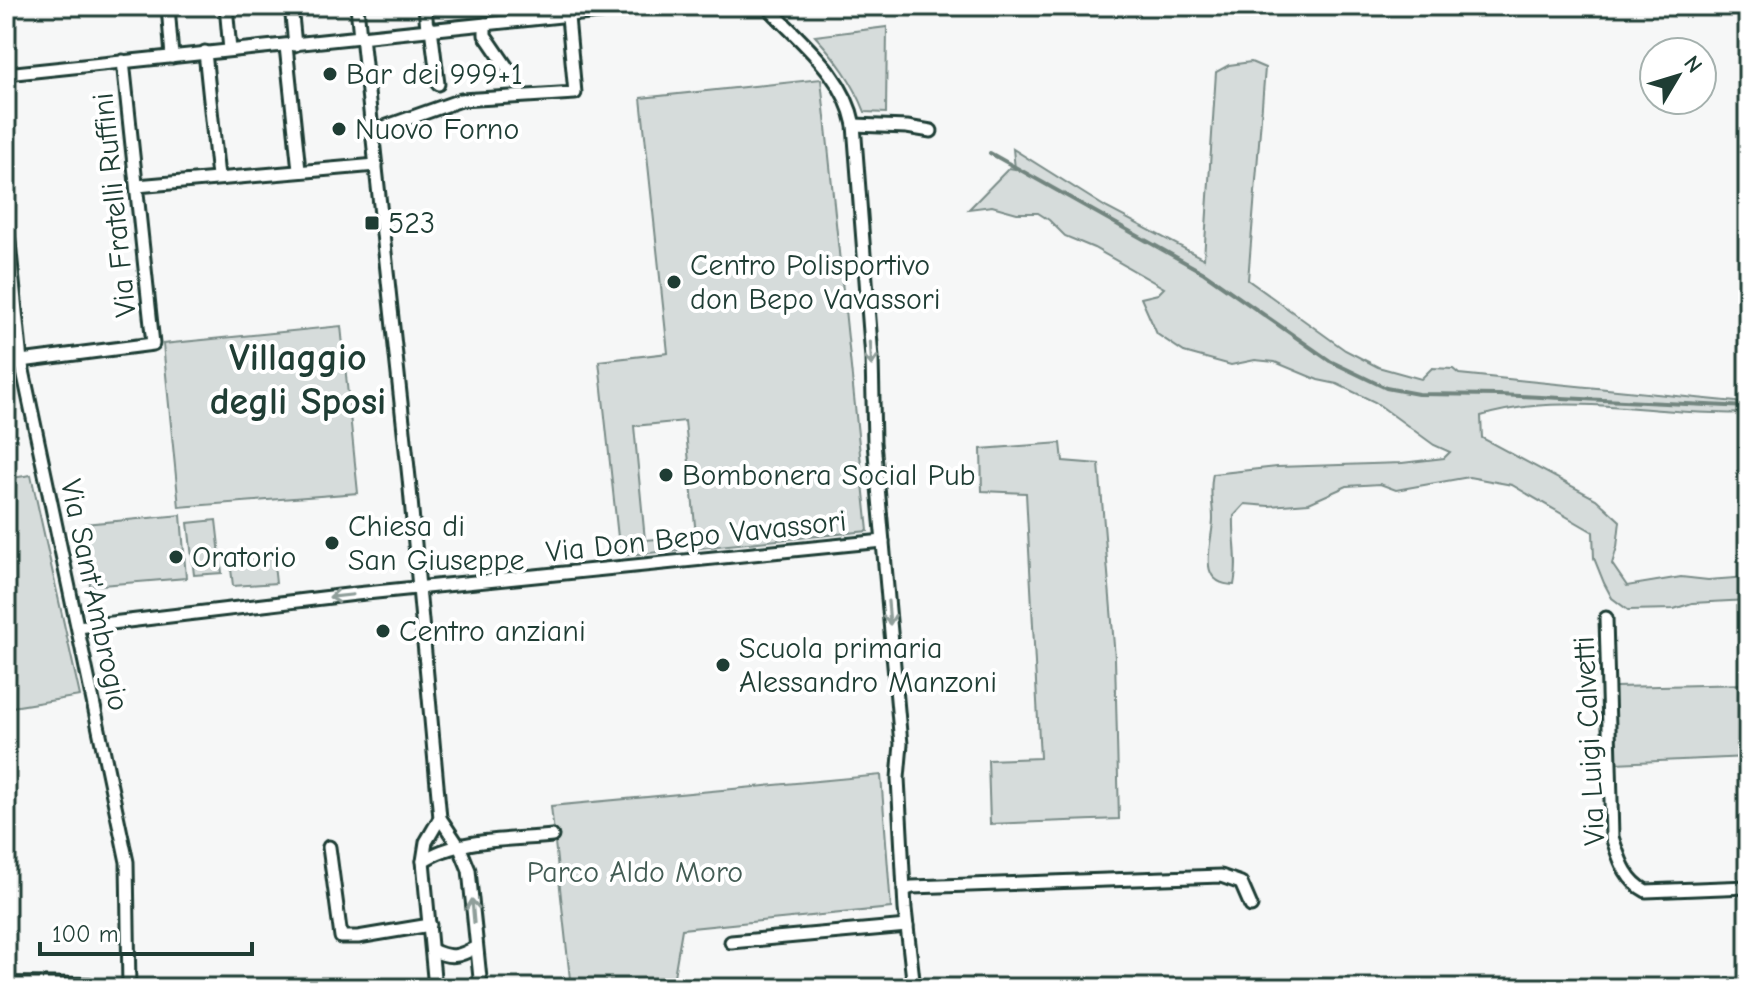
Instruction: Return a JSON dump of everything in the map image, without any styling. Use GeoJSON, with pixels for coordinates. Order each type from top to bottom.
{"type":"FeatureCollection","features":[{"type":"Feature","properties":{"kind":"main road"},"geometry":{"type":"LineString","coordinates":[[6,987],[86,988]]}},
{"type":"Feature","properties":{"kind":"street"},"geometry":{"type":"LineString","coordinates":[[168,6],[172,57]]}},
{"type":"Feature","properties":{"kind":"street"},"geometry":{"type":"LineString","coordinates":[[226,6],[230,50]]}},
{"type":"Feature","properties":{"kind":"street"},"geometry":{"type":"LineString","coordinates":[[291,6],[290,45],[299,170]]}},
{"type":"Feature","properties":{"kind":"street"},"geometry":{"type":"LineString","coordinates":[[357,6],[373,131],[440,818],[460,848],[469,870],[481,988]]}},
{"type":"Feature","properties":{"kind":"street"},"geometry":{"type":"LineString","coordinates":[[425,6],[438,84]]}},
{"type":"Feature","properties":{"kind":"street"},"geometry":{"type":"LineString","coordinates":[[6,74],[657,6]]}},
{"type":"Feature","properties":{"kind":"street"},"geometry":{"type":"LineString","coordinates":[[767,6],[835,78],[854,125],[872,358],[874,442],[901,744],[898,778],[904,890],[914,988]]}},
{"type":"Feature","properties":{"kind":"street"},"geometry":{"type":"LineString","coordinates":[[373,131],[461,100],[575,93],[568,17]]}},
{"type":"Feature","properties":{"kind":"street"},"geometry":{"type":"LineString","coordinates":[[485,24],[485,35],[511,73]]}},
{"type":"Feature","properties":{"kind":"street"},"geometry":{"type":"LineString","coordinates":[[205,52],[218,177]]}},
{"type":"Feature","properties":{"kind":"street","name":"Via Fratelli Ruffini"},"geometry":{"type":"LineString","coordinates":[[21,361],[153,344],[123,61]]}},
{"type":"Feature","properties":{"kind":"street"},"geometry":{"type":"LineString","coordinates":[[854,125],[931,131]]}},
{"type":"Feature","properties":{"kind":"street"},"geometry":{"type":"LineString","coordinates":[[137,186],[376,165]]}},
{"type":"Feature","properties":{"kind":"street","name":"Via Sant'Ambrogio"},"geometry":{"type":"LineString","coordinates":[[6,212],[10,284],[21,361],[127,862],[129,988]]}},
{"type":"Feature","properties":{"kind":"street","name":"Via Don Bepo Vavassori"},"geometry":{"type":"LineString","coordinates":[[78,627],[418,588],[883,541]]}},
{"type":"Feature","properties":{"kind":"street","name":"Via Luigi Calvetti"},"geometry":{"type":"LineString","coordinates":[[1606,618],[1612,837],[1622,866],[1632,884],[1646,891],[1748,887]]}},
{"type":"Feature","properties":{"kind":"street"},"geometry":{"type":"LineString","coordinates":[[435,988],[423,861],[426,842],[440,818]]}},
{"type":"Feature","properties":{"kind":"street"},"geometry":{"type":"LineString","coordinates":[[423,861],[440,851],[476,843],[552,836]]}},
{"type":"Feature","properties":{"kind":"street"},"geometry":{"type":"LineString","coordinates":[[329,847],[341,937],[430,925]]}},
{"type":"Feature","properties":{"kind":"street"},"geometry":{"type":"LineString","coordinates":[[904,890],[912,887],[1221,876],[1241,883],[1251,906]]}},
{"type":"Feature","properties":{"kind":"street"},"geometry":{"type":"LineString","coordinates":[[731,942],[907,926]]}},
{"type":"Feature","properties":{"kind":"street"},"geometry":{"type":"LineString","coordinates":[[432,950],[456,957],[476,947]]}},
{"type":"Feature","properties":{"kind":"green space"},"geometry":{"type":"Polygon","coordinates":[[[887,27],[886,113],[865,112],[843,71],[815,36],[887,27]]]}},
{"type":"Feature","properties":{"kind":"green space"},"geometry":{"type":"Polygon","coordinates":[[[1251,62],[1265,68],[1248,280],[1345,350],[1378,367],[1421,379],[1432,368],[1453,369],[1459,374],[1736,402],[1748,407],[1748,413],[1715,413],[1547,405],[1481,416],[1482,438],[1596,499],[1620,521],[1612,564],[1627,586],[1681,577],[1708,580],[1748,577],[1748,600],[1692,603],[1674,609],[1628,610],[1612,598],[1604,583],[1594,558],[1593,532],[1512,485],[1469,477],[1396,490],[1380,484],[1347,486],[1309,503],[1245,504],[1234,516],[1234,585],[1214,578],[1208,561],[1213,519],[1213,474],[1277,467],[1402,463],[1444,458],[1450,452],[1434,445],[1375,402],[1337,384],[1318,380],[1275,362],[1255,360],[1231,365],[1184,352],[1157,334],[1141,298],[1158,294],[1164,288],[1094,248],[1065,236],[1038,213],[1017,213],[992,206],[969,209],[1009,168],[1015,169],[1013,149],[1107,208],[1204,259],[1216,72],[1229,65],[1251,62]]]}},
{"type":"Feature","properties":{"kind":"green space"},"geometry":{"type":"Polygon","coordinates":[[[821,79],[868,531],[620,556],[599,361],[668,353],[641,98],[821,79]],[[685,421],[634,426],[645,540],[696,536],[685,421]]]}},
{"type":"Feature","properties":{"kind":"green space"},"geometry":{"type":"Polygon","coordinates":[[[341,326],[358,493],[179,507],[163,344],[341,326]]]}},
{"type":"Feature","properties":{"kind":"green space"},"geometry":{"type":"Polygon","coordinates":[[[1061,443],[1063,461],[1099,464],[1115,658],[1119,819],[990,824],[988,760],[1040,758],[1026,493],[982,491],[981,449],[1061,443]]]}},
{"type":"Feature","properties":{"kind":"green space"},"geometry":{"type":"Polygon","coordinates":[[[31,475],[80,696],[6,708],[6,479],[31,475]]]}},
{"type":"Feature","properties":{"kind":"green space"},"geometry":{"type":"Polygon","coordinates":[[[181,515],[186,578],[90,586],[84,524],[181,515]]]}},
{"type":"Feature","properties":{"kind":"green space"},"geometry":{"type":"Polygon","coordinates":[[[216,520],[222,573],[194,575],[188,523],[216,520]]]}},
{"type":"Feature","properties":{"kind":"green space"},"geometry":{"type":"Polygon","coordinates":[[[273,556],[276,583],[233,586],[230,560],[273,556]]]}},
{"type":"Feature","properties":{"kind":"green space"},"geometry":{"type":"Polygon","coordinates":[[[1748,684],[1748,757],[1615,763],[1615,687],[1748,684]]]}},
{"type":"Feature","properties":{"kind":"green space","name":"Parco Aldo Moro"},"geometry":{"type":"Polygon","coordinates":[[[881,775],[891,908],[682,929],[672,988],[571,988],[551,806],[881,775]]]}},
{"type":"Feature","properties":{"kind":"waterway"},"geometry":{"type":"LineString","coordinates":[[990,153],[1204,273],[1330,361],[1386,388],[1418,394],[1748,407]]}},
{"type":"Feature","properties":{"kind":"place","name":"Bar dei 999+1"},"geometry":{"type":"Point","coordinates":[330,74]}},
{"type":"Feature","properties":{"kind":"place","name":"Nuovo Forno"},"geometry":{"type":"Point","coordinates":[339,129]}},
{"type":"Feature","properties":{"kind":"place","name":"523"},"geometry":{"type":"Point","coordinates":[372,223]}},
{"type":"Feature","properties":{"kind":"place","name":"Centro Polisportivo don Bepo Vavassori"},"geometry":{"type":"Point","coordinates":[674,282]}},
{"type":"Feature","properties":{"kind":"place","name":"Bombonera Social Pub"},"geometry":{"type":"Point","coordinates":[666,475]}},
{"type":"Feature","properties":{"kind":"place","name":"Chiesa di San Giuseppe"},"geometry":{"type":"Point","coordinates":[332,543]}},
{"type":"Feature","properties":{"kind":"place","name":"Oratorio"},"geometry":{"type":"Point","coordinates":[176,557]}},
{"type":"Feature","properties":{"kind":"place","name":"Centro anziani"},"geometry":{"type":"Point","coordinates":[383,631]}},
{"type":"Feature","properties":{"kind":"place","name":"Scuola primaria Alessandro Manzoni"},"geometry":{"type":"Point","coordinates":[723,665]}},
{"type":"Feature","properties":{"kind":"district","name":"Villaggio degli Sposi"},"geometry":{"type":"Point","coordinates":[298,379]}}]}
